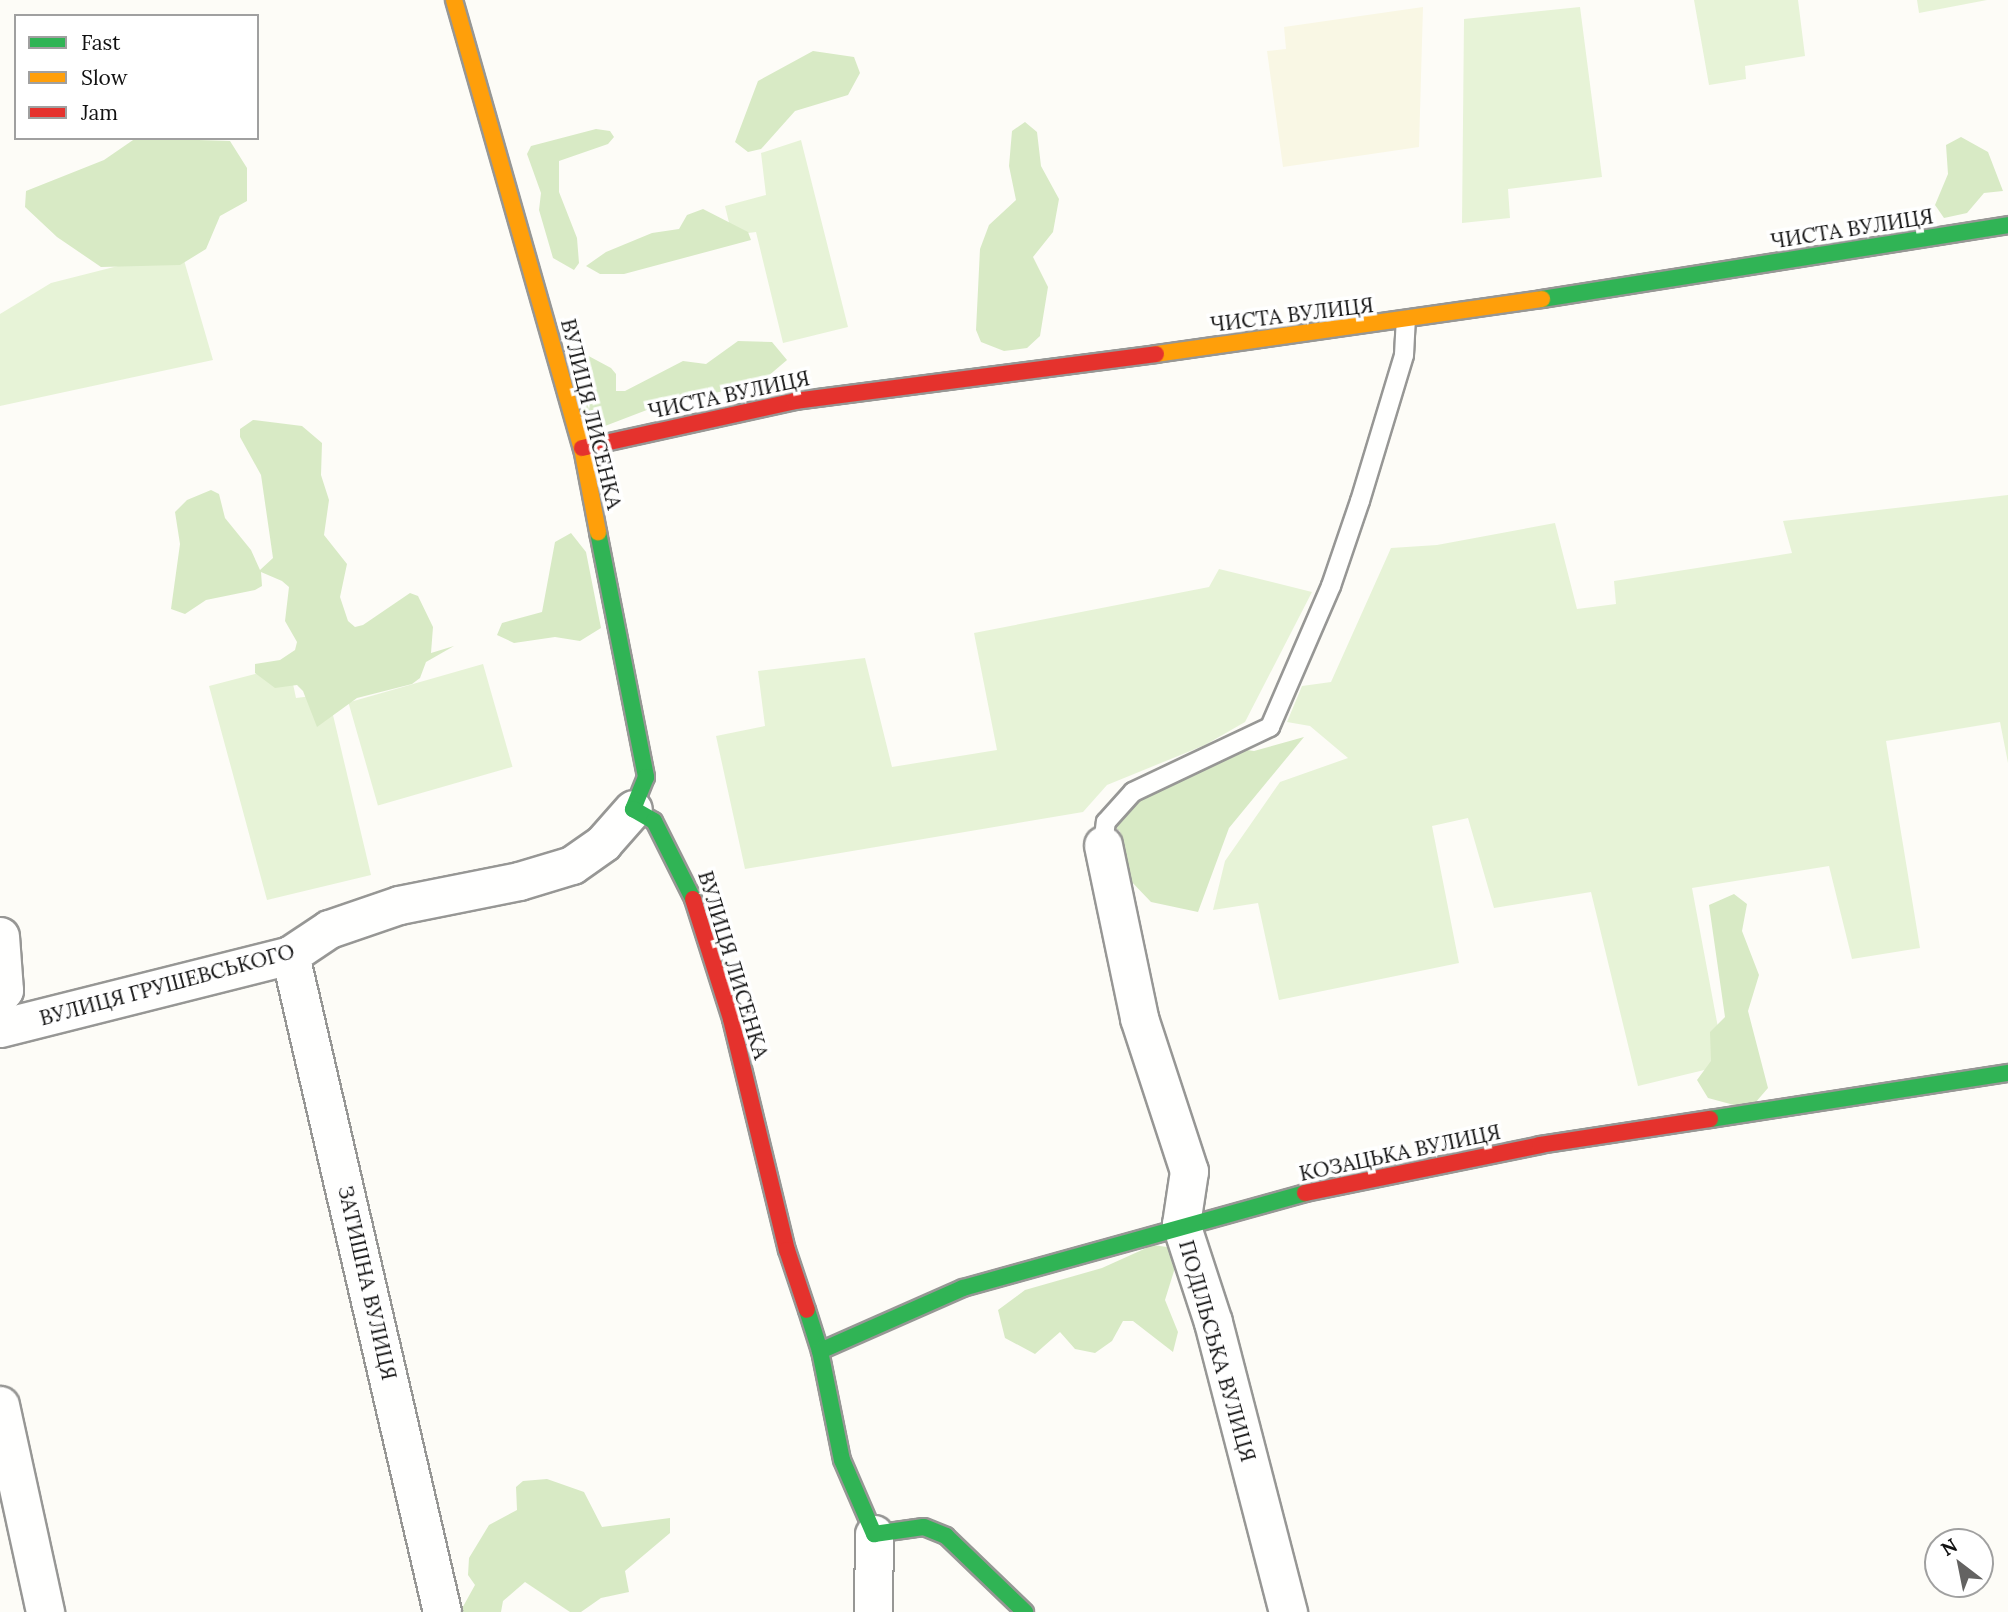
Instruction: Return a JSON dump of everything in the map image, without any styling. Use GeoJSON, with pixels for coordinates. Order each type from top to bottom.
{"type":"FeatureCollection","features":[{"type":"Feature","properties":{"kind":"street","name":"ВУЛИЦЯ ЛИСЕНКА"},"geometry":{"type":"LineString","coordinates":[[454,0],[582,448],[646,777],[633,809],[654,821],[687,879],[732,1019],[787,1250],[820,1351],[842,1460],[874,1534]]}},
{"type":"Feature","properties":{"kind":"street","name":"ЧИСТА ВУЛИЦЯ"},"geometry":{"type":"LineString","coordinates":[[582,448],[795,401],[1406,321],[2008,225]]}},
{"type":"Feature","properties":{"kind":"street","name":"ВУЛИЦЯ ГРУШЕВСЬКОГО"},"geometry":{"type":"LineString","coordinates":[[0,1028],[290,955],[329,929],[399,905],[519,881],[572,865],[603,843],[633,809]]}},
{"type":"Feature","properties":{"kind":"street","name":"ПОДІЛЬСЬКА ВУЛИЦЯ"},"geometry":{"type":"LineString","coordinates":[[1102,845],[1139,1017],[1189,1171],[1181,1224],[1213,1322],[1288,1612]]}},
{"type":"Feature","properties":{"kind":"street"},"geometry":{"type":"LineString","coordinates":[[0,936],[4,990],[0,995]]}},
{"type":"Feature","properties":{"kind":"street","name":"ЗАТИШНА ВУЛИЦЯ"},"geometry":{"type":"LineString","coordinates":[[290,955],[442,1612]]}},
{"type":"Feature","properties":{"kind":"street","name":"КОЗАЦЬКА ВУЛИЦЯ"},"geometry":{"type":"LineString","coordinates":[[820,1351],[963,1288],[1181,1224],[1349,1182],[1540,1145],[2008,1073]]}},
{"type":"Feature","properties":{"kind":"street"},"geometry":{"type":"LineString","coordinates":[[0,1405],[45,1612]]}},
{"type":"Feature","properties":{"kind":"street"},"geometry":{"type":"LineString","coordinates":[[873,1612],[874,1534],[924,1527],[946,1536],[1025,1612]]}},
{"type":"Feature","properties":{"kind":"lane"},"geometry":{"type":"LineString","coordinates":[[1102,845],[1106,822],[1133,792],[1270,727],[1331,586],[1360,501],[1405,355],[1406,321]]}},
{"type":"Feature","properties":{"kind":"shaded area"},"geometry":{"type":"Polygon","coordinates":[[[1423,7],[1419,147],[1283,167],[1267,51],[1286,49],[1284,27],[1423,7]]]}},
{"type":"Feature","properties":{"kind":"green space"},"geometry":{"type":"Polygon","coordinates":[[[1694,0],[1798,0],[1805,56],[1745,66],[1746,79],[1709,85],[1694,0]]]}},
{"type":"Feature","properties":{"kind":"green space"},"geometry":{"type":"Polygon","coordinates":[[[1917,0],[1987,0],[1919,13],[1917,0]]]}},
{"type":"Feature","properties":{"kind":"green space"},"geometry":{"type":"Polygon","coordinates":[[[1580,7],[1602,177],[1508,189],[1510,218],[1462,223],[1464,19],[1580,7]]]}},
{"type":"Feature","properties":{"kind":"green space"},"geometry":{"type":"Polygon","coordinates":[[[813,51],[854,57],[860,73],[848,95],[795,111],[761,149],[748,152],[735,142],[758,81],[813,51]]]}},
{"type":"Feature","properties":{"kind":"green space"},"geometry":{"type":"Polygon","coordinates":[[[1025,122],[1037,132],[1041,166],[1059,199],[1053,232],[1033,257],[1048,287],[1040,336],[1027,348],[1004,351],[981,342],[976,330],[980,249],[989,225],[1016,200],[1009,166],[1012,131],[1025,122]]]}},
{"type":"Feature","properties":{"kind":"green space"},"geometry":{"type":"Polygon","coordinates":[[[596,129],[610,131],[614,137],[608,144],[559,161],[559,192],[577,238],[579,263],[574,270],[553,258],[539,210],[541,193],[527,154],[531,146],[596,129]]]}},
{"type":"Feature","properties":{"kind":"green space"},"geometry":{"type":"Polygon","coordinates":[[[1961,137],[1988,152],[2003,191],[1984,193],[1967,213],[1944,218],[1935,205],[1948,174],[1946,145],[1961,137]]]}},
{"type":"Feature","properties":{"kind":"green space"},"geometry":{"type":"Polygon","coordinates":[[[133,140],[230,141],[247,168],[247,201],[220,216],[206,249],[180,265],[101,267],[57,237],[25,207],[26,191],[104,160],[133,140]]]}},
{"type":"Feature","properties":{"kind":"green space"},"geometry":{"type":"Polygon","coordinates":[[[801,140],[848,327],[783,343],[756,232],[732,235],[725,206],[766,195],[761,153],[801,140]]]}},
{"type":"Feature","properties":{"kind":"green space"},"geometry":{"type":"Polygon","coordinates":[[[703,209],[748,232],[751,240],[624,274],[600,274],[586,266],[606,252],[652,233],[679,229],[687,215],[703,209]]]}},
{"type":"Feature","properties":{"kind":"green space"},"geometry":{"type":"Polygon","coordinates":[[[181,250],[213,360],[0,406],[0,314],[51,283],[181,250]]]}},
{"type":"Feature","properties":{"kind":"green space"},"geometry":{"type":"Polygon","coordinates":[[[738,341],[772,342],[787,360],[761,382],[652,408],[605,426],[584,413],[575,357],[583,353],[611,368],[616,374],[616,391],[625,391],[683,361],[706,364],[738,341]]]}},
{"type":"Feature","properties":{"kind":"green space"},"geometry":{"type":"Polygon","coordinates":[[[253,420],[302,426],[322,443],[321,475],[329,500],[324,535],[347,564],[340,597],[348,621],[355,627],[363,625],[410,593],[418,596],[433,627],[431,653],[454,646],[426,662],[420,678],[412,684],[357,698],[317,727],[303,691],[297,685],[275,688],[255,673],[255,664],[280,660],[295,650],[297,642],[285,621],[289,587],[282,581],[261,572],[262,586],[255,590],[206,600],[185,614],[171,609],[180,544],[175,512],[187,500],[211,490],[219,494],[225,518],[251,550],[260,570],[273,558],[261,475],[240,437],[240,429],[253,420]]]}},
{"type":"Feature","properties":{"kind":"green space"},"geometry":{"type":"Polygon","coordinates":[[[2008,495],[2008,763],[2000,722],[1886,741],[1920,948],[1852,959],[1829,866],[1692,888],[1725,1065],[1638,1086],[1591,892],[1494,908],[1468,818],[1432,826],[1459,963],[1279,1000],[1258,903],[1213,910],[1225,861],[1280,782],[1348,758],[1310,726],[1287,722],[1302,686],[1331,682],[1391,548],[1437,545],[1555,523],[1577,609],[1616,604],[1614,581],[1792,553],[1783,521],[2008,495]]]}},
{"type":"Feature","properties":{"kind":"green space"},"geometry":{"type":"Polygon","coordinates":[[[571,533],[586,552],[601,628],[580,641],[555,637],[514,643],[497,635],[502,623],[542,612],[555,542],[571,533]]]}},
{"type":"Feature","properties":{"kind":"green space"},"geometry":{"type":"Polygon","coordinates":[[[1219,569],[1312,592],[1245,722],[1205,745],[1107,785],[1083,812],[745,869],[716,736],[765,726],[758,671],[865,658],[892,767],[997,750],[974,633],[1209,587],[1219,569]]]}},
{"type":"Feature","properties":{"kind":"green space"},"geometry":{"type":"Polygon","coordinates":[[[483,664],[512,767],[378,805],[348,703],[483,664]]]}},
{"type":"Feature","properties":{"kind":"green space"},"geometry":{"type":"Polygon","coordinates":[[[289,665],[296,698],[328,694],[371,875],[267,900],[209,686],[289,665]]]}},
{"type":"Feature","properties":{"kind":"green space"},"geometry":{"type":"Polygon","coordinates":[[[1304,737],[1229,828],[1198,912],[1151,902],[1127,877],[1120,831],[1106,822],[1104,812],[1122,791],[1219,746],[1254,751],[1304,737]]]}},
{"type":"Feature","properties":{"kind":"green space"},"geometry":{"type":"Polygon","coordinates":[[[1734,894],[1747,904],[1742,931],[1759,975],[1748,1011],[1768,1088],[1755,1103],[1734,1105],[1708,1098],[1697,1080],[1711,1061],[1710,1032],[1725,1017],[1709,905],[1734,894]]]}},
{"type":"Feature","properties":{"kind":"green space"},"geometry":{"type":"Polygon","coordinates":[[[1153,1245],[1174,1248],[1178,1258],[1165,1300],[1178,1332],[1173,1352],[1133,1321],[1123,1321],[1112,1341],[1095,1353],[1075,1349],[1060,1332],[1035,1354],[1005,1338],[998,1310],[1025,1290],[1102,1268],[1153,1245]]]}},
{"type":"Feature","properties":{"kind":"green space"},"geometry":{"type":"Polygon","coordinates":[[[547,1479],[584,1492],[602,1527],[670,1518],[670,1533],[625,1571],[629,1592],[601,1598],[581,1612],[570,1612],[525,1582],[503,1601],[501,1612],[460,1612],[475,1585],[468,1575],[469,1558],[489,1525],[517,1510],[516,1487],[523,1481],[547,1479]]]}},
{"type":"Feature","properties":{"kind":"traffic: fast"},"geometry":{"type":"LineString","coordinates":[[1542,299],[2008,225]]}},
{"type":"Feature","properties":{"kind":"traffic: fast"},"geometry":{"type":"LineString","coordinates":[[598,532],[646,777],[633,809],[654,821],[693,899]]}},
{"type":"Feature","properties":{"kind":"traffic: fast"},"geometry":{"type":"LineString","coordinates":[[1710,1119],[2008,1073]]}},
{"type":"Feature","properties":{"kind":"traffic: fast"},"geometry":{"type":"LineString","coordinates":[[820,1351],[963,1288],[1305,1193]]}},
{"type":"Feature","properties":{"kind":"traffic: fast"},"geometry":{"type":"LineString","coordinates":[[807,1310],[820,1351],[842,1460],[874,1534],[924,1527],[946,1536],[1025,1612]]}},
{"type":"Feature","properties":{"kind":"traffic: slow"},"geometry":{"type":"LineString","coordinates":[[454,0],[582,448],[598,532]]}},
{"type":"Feature","properties":{"kind":"traffic: slow"},"geometry":{"type":"LineString","coordinates":[[1156,354],[1542,299]]}},
{"type":"Feature","properties":{"kind":"traffic: jam"},"geometry":{"type":"LineString","coordinates":[[582,448],[795,401],[1156,354]]}},
{"type":"Feature","properties":{"kind":"traffic: jam"},"geometry":{"type":"LineString","coordinates":[[693,899],[731,1019],[787,1250],[807,1310]]}},
{"type":"Feature","properties":{"kind":"traffic: jam"},"geometry":{"type":"LineString","coordinates":[[1305,1193],[1540,1145],[1710,1119]]}}]}
